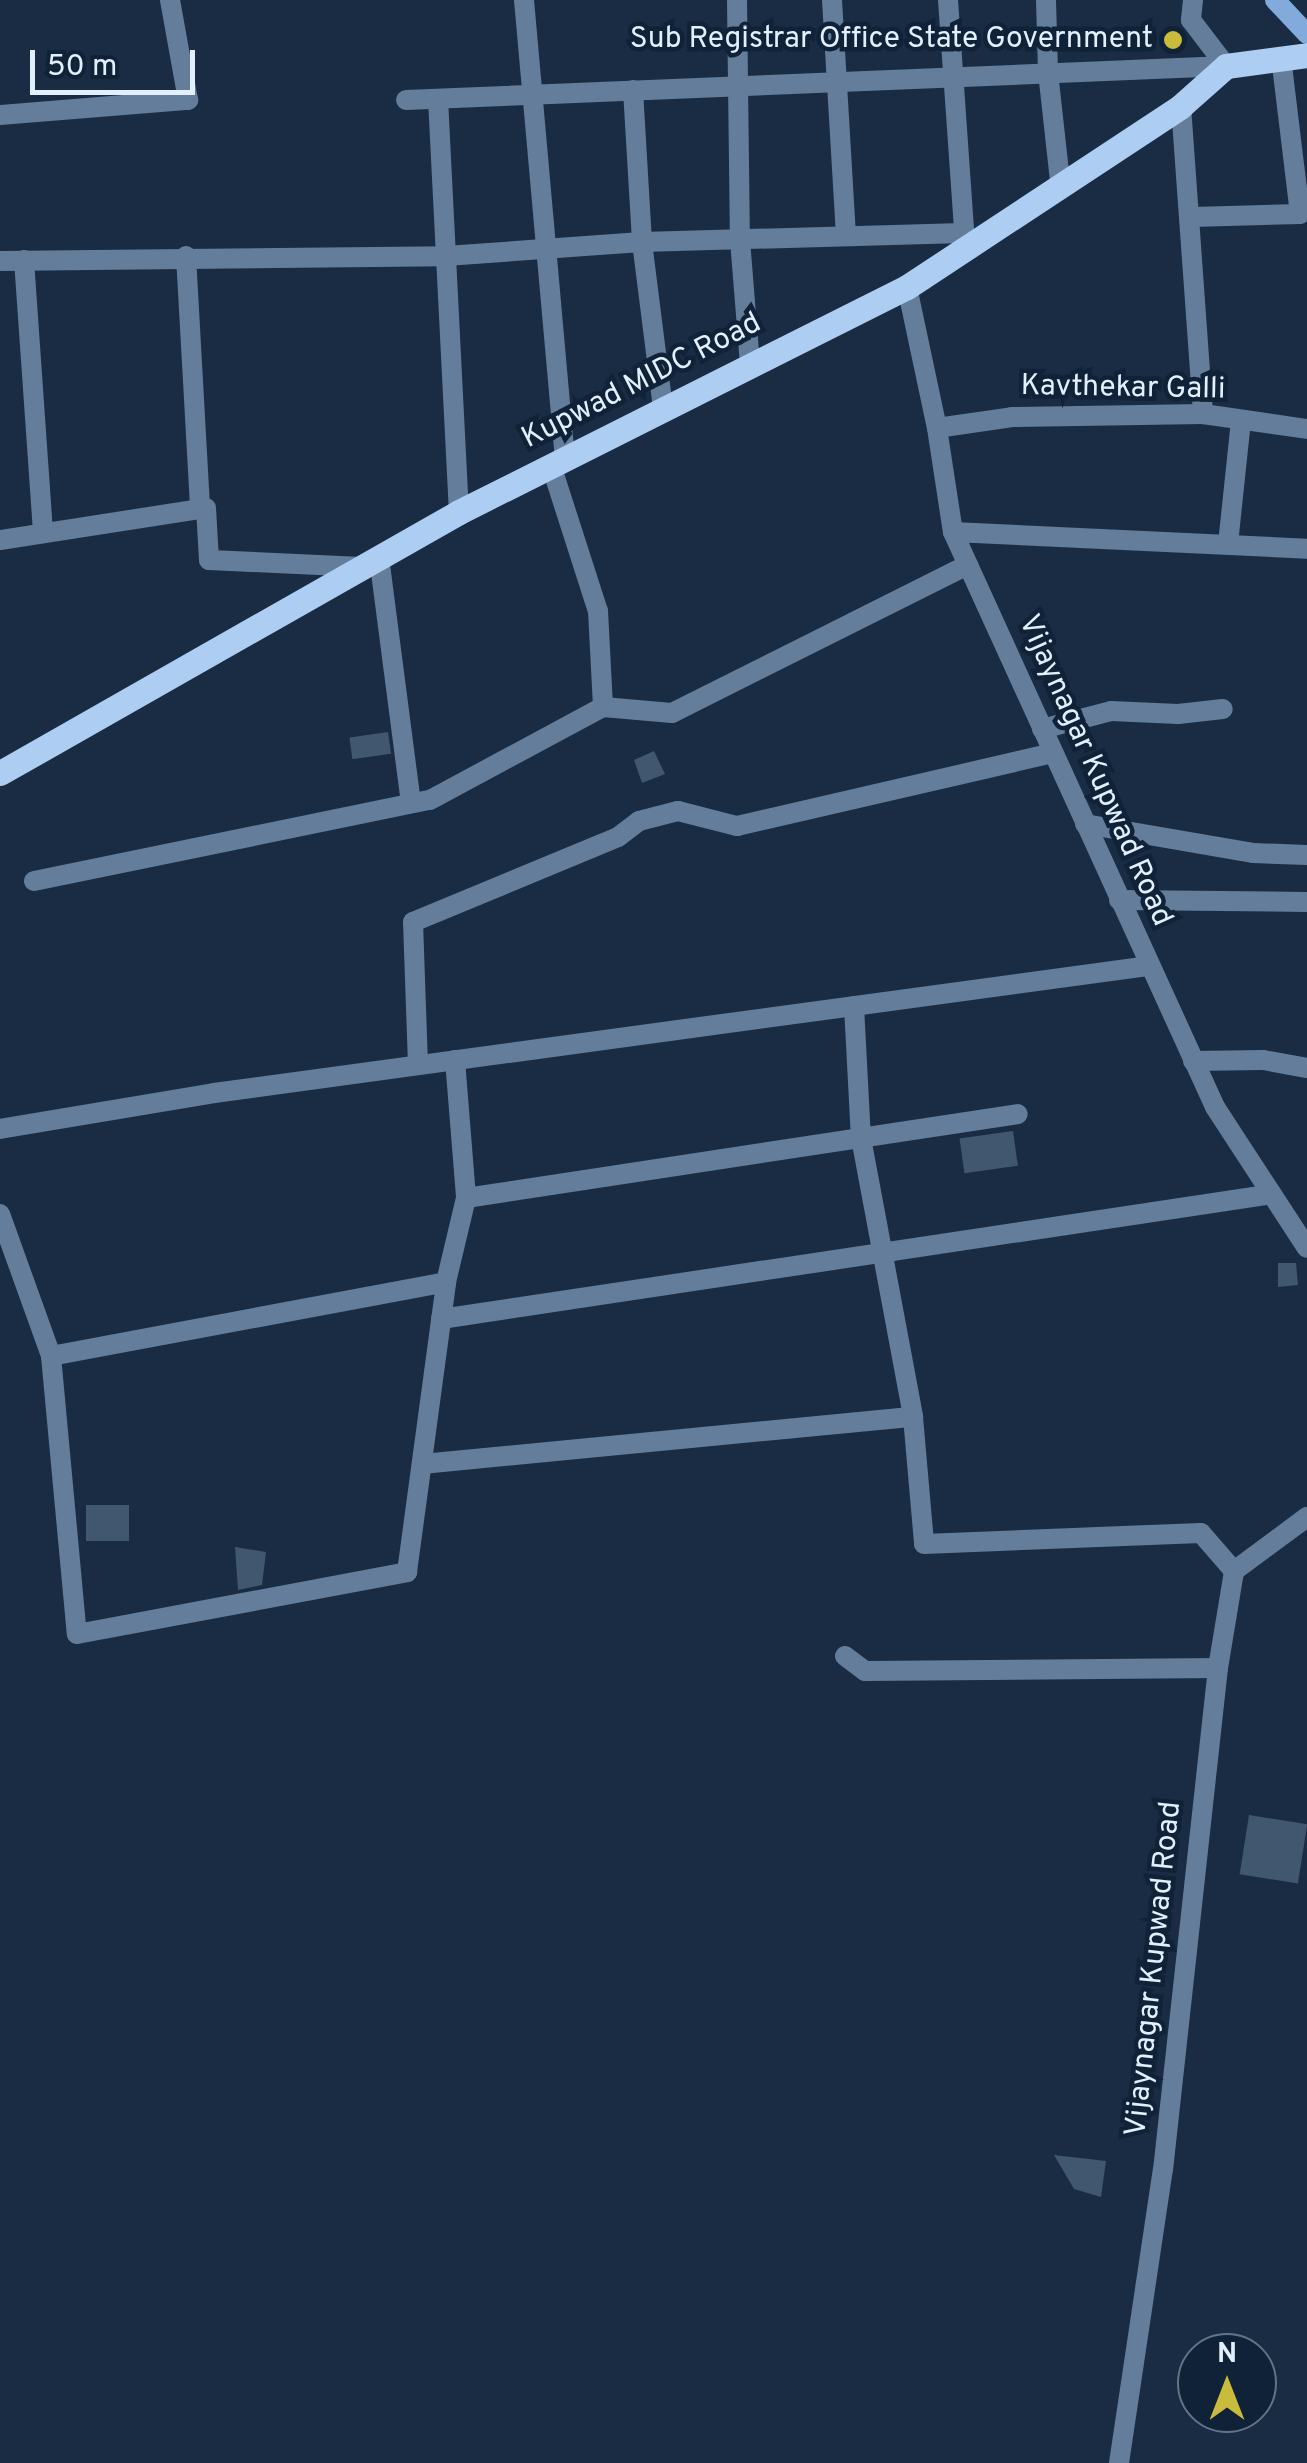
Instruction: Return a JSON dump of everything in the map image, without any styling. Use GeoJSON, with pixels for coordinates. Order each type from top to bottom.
{"type":"FeatureCollection","features":[{"type":"Feature","properties":{"kind":"main road"},"geometry":{"type":"LineString","coordinates":[[1276,0],[1307,34]]}},
{"type":"Feature","properties":{"kind":"main road"},"geometry":{"type":"LineString","coordinates":[[1226,66],[1294,56]]}},
{"type":"Feature","properties":{"kind":"main road","name":"Kupwad MIDC Road"},"geometry":{"type":"LineString","coordinates":[[0,773],[459,512],[906,287],[964,240],[1181,106],[1226,66]]}},
{"type":"Feature","properties":{"kind":"street"},"geometry":{"type":"LineString","coordinates":[[0,115],[188,100],[170,0]]}},
{"type":"Feature","properties":{"kind":"street"},"geometry":{"type":"LineString","coordinates":[[524,0],[547,249],[558,461],[598,611],[603,708]]}},
{"type":"Feature","properties":{"kind":"street"},"geometry":{"type":"LineString","coordinates":[[737,0],[740,240],[750,363]]}},
{"type":"Feature","properties":{"kind":"street"},"geometry":{"type":"LineString","coordinates":[[832,0],[846,236]]}},
{"type":"Feature","properties":{"kind":"street"},"geometry":{"type":"LineString","coordinates":[[0,261],[446,256],[642,242],[846,236],[964,240],[948,0]]}},
{"type":"Feature","properties":{"kind":"street"},"geometry":{"type":"LineString","coordinates":[[1046,0],[1048,72],[1060,182]]}},
{"type":"Feature","properties":{"kind":"street"},"geometry":{"type":"LineString","coordinates":[[1193,0],[1191,20],[1226,66]]}},
{"type":"Feature","properties":{"kind":"street"},"geometry":{"type":"LineString","coordinates":[[1192,217],[1304,214],[1294,56]]}},
{"type":"Feature","properties":{"kind":"street"},"geometry":{"type":"LineString","coordinates":[[406,100],[1226,66]]}},
{"type":"Feature","properties":{"kind":"street"},"geometry":{"type":"LineString","coordinates":[[633,90],[642,242],[663,408]]}},
{"type":"Feature","properties":{"kind":"street"},"geometry":{"type":"LineString","coordinates":[[438,99],[459,512]]}},
{"type":"Feature","properties":{"kind":"street"},"geometry":{"type":"LineString","coordinates":[[1181,106],[1192,217],[1203,414]]}},
{"type":"Feature","properties":{"kind":"street"},"geometry":{"type":"LineString","coordinates":[[186,256],[200,509]]}},
{"type":"Feature","properties":{"kind":"street"},"geometry":{"type":"LineString","coordinates":[[24,260],[43,532]]}},
{"type":"Feature","properties":{"kind":"street","name":"Vijaynagar Kupwad Road"},"geometry":{"type":"LineString","coordinates":[[906,287],[938,428],[953,532],[1215,1107],[1307,1248]]}},
{"type":"Feature","properties":{"kind":"street","name":"Kavthekar Galli"},"geometry":{"type":"LineString","coordinates":[[938,428],[1012,417],[1203,414],[1307,430]]}},
{"type":"Feature","properties":{"kind":"street"},"geometry":{"type":"LineString","coordinates":[[1228,544],[1241,420]]}},
{"type":"Feature","properties":{"kind":"street"},"geometry":{"type":"LineString","coordinates":[[0,540],[206,508],[209,560],[370,562],[411,803]]}},
{"type":"Feature","properties":{"kind":"street"},"geometry":{"type":"LineString","coordinates":[[953,532],[1307,549]]}},
{"type":"Feature","properties":{"kind":"street"},"geometry":{"type":"LineString","coordinates":[[34,881],[430,800],[603,708],[672,712],[968,565]]}},
{"type":"Feature","properties":{"kind":"street"},"geometry":{"type":"LineString","coordinates":[[1042,729],[1111,712],[1178,714],[1222,709]]}},
{"type":"Feature","properties":{"kind":"street"},"geometry":{"type":"LineString","coordinates":[[418,1066],[413,922],[618,837],[639,821],[678,811],[737,826],[1053,753]]}},
{"type":"Feature","properties":{"kind":"street"},"geometry":{"type":"LineString","coordinates":[[1085,824],[1253,854],[1307,855]]}},
{"type":"Feature","properties":{"kind":"street"},"geometry":{"type":"LineString","coordinates":[[1119,900],[1307,902]]}},
{"type":"Feature","properties":{"kind":"street"},"geometry":{"type":"LineString","coordinates":[[0,1129],[455,1060],[1150,966]]}},
{"type":"Feature","properties":{"kind":"street"},"geometry":{"type":"LineString","coordinates":[[854,1006],[861,1138],[912,1417],[924,1544],[1201,1533],[1234,1572],[1307,1517]]}},
{"type":"Feature","properties":{"kind":"street"},"geometry":{"type":"LineString","coordinates":[[0,1214],[51,1356],[78,1634],[407,1572],[446,1282],[466,1198],[455,1060]]}},
{"type":"Feature","properties":{"kind":"street"},"geometry":{"type":"LineString","coordinates":[[1193,1061],[1262,1060],[1307,1068]]}},
{"type":"Feature","properties":{"kind":"street"},"geometry":{"type":"LineString","coordinates":[[466,1198],[1018,1114]]}},
{"type":"Feature","properties":{"kind":"street"},"geometry":{"type":"LineString","coordinates":[[441,1319],[1272,1194]]}},
{"type":"Feature","properties":{"kind":"street"},"geometry":{"type":"LineString","coordinates":[[51,1356],[446,1282]]}},
{"type":"Feature","properties":{"kind":"street"},"geometry":{"type":"LineString","coordinates":[[422,1464],[912,1417]]}},
{"type":"Feature","properties":{"kind":"street","name":"Vijaynagar Kupwad Road"},"geometry":{"type":"LineString","coordinates":[[1119,2463],[1163,2170],[1218,1668],[1234,1572]]}},
{"type":"Feature","properties":{"kind":"street"},"geometry":{"type":"LineString","coordinates":[[845,1656],[866,1672],[1218,1668]]}},
{"type":"Feature","properties":{"kind":"building"},"geometry":{"type":"Polygon","coordinates":[[[388,732],[391,754],[352,759],[349,737],[388,732]]]}},
{"type":"Feature","properties":{"kind":"building"},"geometry":{"type":"Polygon","coordinates":[[[654,751],[665,774],[642,783],[634,760],[654,751]]]}},
{"type":"Feature","properties":{"kind":"building"},"geometry":{"type":"Polygon","coordinates":[[[1013,1131],[1018,1166],[964,1173],[960,1139],[1013,1131]]]}},
{"type":"Feature","properties":{"kind":"building"},"geometry":{"type":"Polygon","coordinates":[[[1278,1263],[1296,1263],[1298,1285],[1278,1287],[1278,1263]]]}},
{"type":"Feature","properties":{"kind":"building"},"geometry":{"type":"Polygon","coordinates":[[[86,1505],[129,1505],[129,1541],[86,1541],[86,1505]]]}},
{"type":"Feature","properties":{"kind":"building"},"geometry":{"type":"Polygon","coordinates":[[[235,1547],[266,1552],[262,1585],[238,1590],[235,1547]]]}},
{"type":"Feature","properties":{"kind":"building"},"geometry":{"type":"Polygon","coordinates":[[[1249,1815],[1307,1824],[1298,1883],[1240,1874],[1249,1815]]]}},
{"type":"Feature","properties":{"kind":"building"},"geometry":{"type":"Polygon","coordinates":[[[1054,2155],[1106,2161],[1101,2197],[1074,2189],[1054,2155]]]}},
{"type":"Feature","properties":{"kind":"place","name":"Sub Registrar Office State Government"},"geometry":{"type":"Point","coordinates":[1173,40]}}]}
